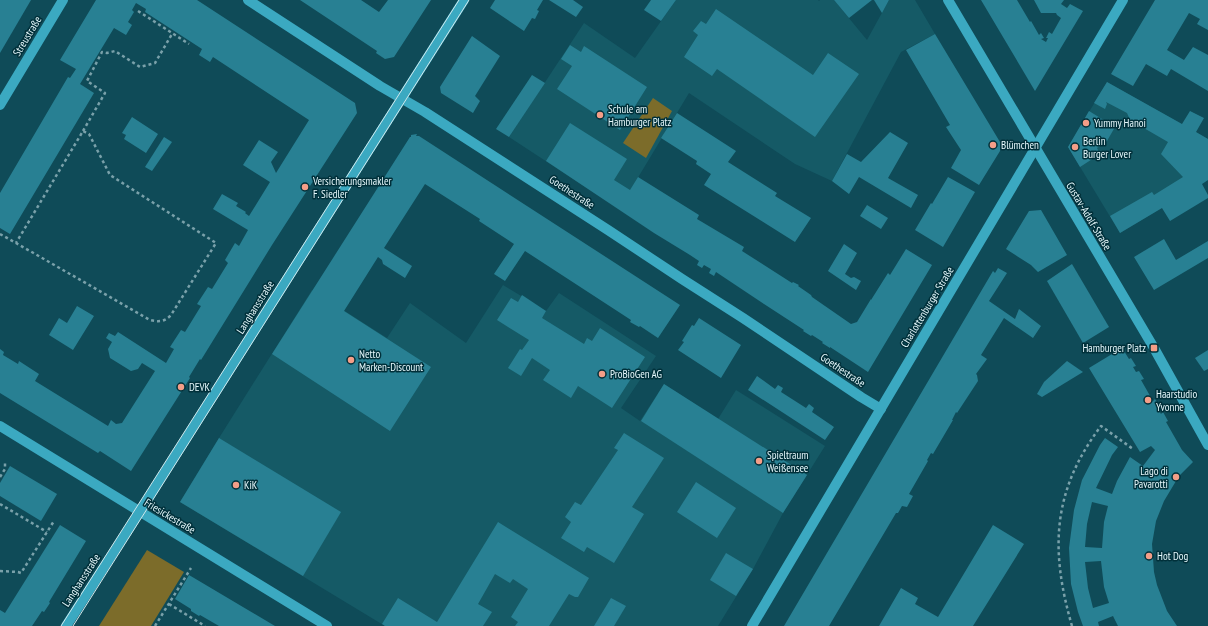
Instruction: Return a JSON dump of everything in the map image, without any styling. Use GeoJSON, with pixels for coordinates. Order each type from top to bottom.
{"type":"FeatureCollection","features":[{"type":"Feature","properties":{"kind":"street","name":"Streustraße"},"geometry":{"type":"LineString","coordinates":[[0,105],[63,0]]}},
{"type":"Feature","properties":{"kind":"street","name":"Goethestraße"},"geometry":{"type":"LineString","coordinates":[[248,0],[380,86],[425,112],[608,230],[881,409]]}},
{"type":"Feature","properties":{"kind":"street","name":"Langhansstraße"},"geometry":{"type":"LineString","coordinates":[[66,626],[464,0]]}},
{"type":"Feature","properties":{"kind":"street","name":"Gustav-Adolf-Straße"},"geometry":{"type":"LineString","coordinates":[[948,0],[1154,348],[1208,445]]}},
{"type":"Feature","properties":{"kind":"street","name":"Charlottenburger Straße"},"geometry":{"type":"LineString","coordinates":[[752,626],[1122,0]]}},
{"type":"Feature","properties":{"kind":"street","name":"Friesickestraße"},"geometry":{"type":"LineString","coordinates":[[0,426],[327,626]]}},
{"type":"Feature","properties":{"kind":"path"},"geometry":{"type":"LineString","coordinates":[[138,11],[189,44]]}},
{"type":"Feature","properties":{"kind":"path"},"geometry":{"type":"LineString","coordinates":[[16,243],[105,93],[85,80],[102,52],[107,53],[115,51],[140,68],[155,64],[172,34]]}},
{"type":"Feature","properties":{"kind":"path"},"geometry":{"type":"LineString","coordinates":[[0,235],[150,320],[159,322],[168,319],[216,243],[110,176],[89,134],[83,131]]}},
{"type":"Feature","properties":{"kind":"path"},"geometry":{"type":"LineString","coordinates":[[1072,626],[1061,579],[1058,531],[1063,503],[1072,476],[1081,456],[1101,426],[1133,449]]}},
{"type":"Feature","properties":{"kind":"path"},"geometry":{"type":"LineString","coordinates":[[0,478],[5,469],[5,461]]}},
{"type":"Feature","properties":{"kind":"path"},"geometry":{"type":"LineString","coordinates":[[0,504],[47,532]]}},
{"type":"Feature","properties":{"kind":"path"},"geometry":{"type":"LineString","coordinates":[[0,571],[22,573],[54,521]]}},
{"type":"Feature","properties":{"kind":"path"},"geometry":{"type":"LineString","coordinates":[[155,626],[191,568]]}},
{"type":"Feature","properties":{"kind":"path"},"geometry":{"type":"LineString","coordinates":[[169,604],[205,626]]}},
{"type":"Feature","properties":{"kind":"shaded area","name":"Schule am Hamburger Platz"},"geometry":{"type":"Polygon","coordinates":[[[676,0],[834,0],[867,40],[889,0],[915,0],[935,34],[901,52],[832,181],[795,164],[689,93],[619,209],[509,137],[584,23],[635,58],[676,0]]]}},
{"type":"Feature","properties":{"kind":"shaded area"},"geometry":{"type":"Polygon","coordinates":[[[1107,82],[1208,139],[1208,180],[1120,233],[1068,147],[1107,82]]]}},
{"type":"Feature","properties":{"kind":"shaded area"},"geometry":{"type":"Polygon","coordinates":[[[653,98],[672,111],[646,158],[623,143],[653,98]]]}},
{"type":"Feature","properties":{"kind":"shaded area"},"geometry":{"type":"Polygon","coordinates":[[[503,285],[546,311],[559,293],[656,356],[621,408],[640,421],[664,384],[718,419],[736,390],[825,446],[783,513],[753,569],[718,626],[385,626],[180,502],[312,290],[387,338],[410,303],[466,343],[503,285]]]}},
{"type":"Feature","properties":{"kind":"shaded area"},"geometry":{"type":"Polygon","coordinates":[[[147,550],[184,572],[151,626],[99,626],[147,550]]]}},
{"type":"Feature","properties":{"kind":"building"},"geometry":{"type":"Polygon","coordinates":[[[0,0],[31,0],[0,53],[0,0]]]}},
{"type":"Feature","properties":{"kind":"building"},"geometry":{"type":"Polygon","coordinates":[[[96,0],[197,0],[355,103],[357,113],[272,245],[201,360],[200,359],[189,377],[190,378],[131,471],[100,451],[98,453],[0,393],[0,349],[4,352],[3,355],[18,364],[19,361],[39,374],[35,381],[108,426],[111,420],[116,424],[122,423],[155,371],[142,363],[138,369],[131,371],[110,358],[108,349],[112,342],[106,338],[109,333],[115,336],[118,332],[166,363],[174,349],[170,347],[181,330],[185,332],[201,306],[197,304],[208,287],[212,289],[228,263],[225,260],[235,243],[239,246],[248,230],[213,209],[222,194],[238,203],[236,206],[246,212],[245,213],[249,216],[270,182],[243,165],[259,140],[278,152],[271,162],[276,173],[309,120],[213,57],[210,62],[199,55],[202,49],[145,12],[146,9],[136,3],[132,10],[134,12],[128,22],[132,25],[126,35],[114,28],[80,84],[94,93],[10,234],[0,228],[0,193],[68,77],[70,78],[76,69],[60,60],[96,0]]]}},
{"type":"Feature","properties":{"kind":"building"},"geometry":{"type":"Polygon","coordinates":[[[300,0],[361,0],[379,12],[388,0],[431,0],[394,57],[385,59],[376,53],[377,51],[300,0]]]}},
{"type":"Feature","properties":{"kind":"building"},"geometry":{"type":"Polygon","coordinates":[[[495,0],[543,0],[537,10],[539,11],[535,19],[532,18],[524,31],[490,8],[495,0]]]}},
{"type":"Feature","properties":{"kind":"building"},"geometry":{"type":"Polygon","coordinates":[[[549,0],[573,0],[583,7],[576,17],[549,0]]]}},
{"type":"Feature","properties":{"kind":"building"},"geometry":{"type":"Polygon","coordinates":[[[651,0],[676,0],[661,21],[644,10],[651,0]]]}},
{"type":"Feature","properties":{"kind":"building"},"geometry":{"type":"Polygon","coordinates":[[[834,0],[872,0],[849,18],[834,0]]]}},
{"type":"Feature","properties":{"kind":"building"},"geometry":{"type":"Polygon","coordinates":[[[874,0],[889,0],[882,13],[874,0]]]}},
{"type":"Feature","properties":{"kind":"building"},"geometry":{"type":"Polygon","coordinates":[[[981,0],[1017,0],[1039,35],[1041,33],[1044,38],[1041,39],[1046,42],[1049,32],[1052,34],[1061,18],[1056,13],[1041,13],[1034,0],[1064,0],[1061,4],[1067,8],[1070,4],[1083,11],[1035,91],[981,0]]]}},
{"type":"Feature","properties":{"kind":"building"},"geometry":{"type":"Polygon","coordinates":[[[1155,0],[1208,0],[1208,30],[1197,24],[1200,19],[1189,13],[1167,50],[1184,60],[1193,47],[1208,55],[1208,91],[1171,69],[1167,76],[1146,64],[1133,86],[1111,74],[1155,0]]]}},
{"type":"Feature","properties":{"kind":"building"},"geometry":{"type":"Polygon","coordinates":[[[716,9],[813,75],[828,53],[859,74],[815,137],[717,69],[712,76],[684,57],[698,35],[693,31],[701,21],[706,24],[716,9]]]}},
{"type":"Feature","properties":{"kind":"building"},"geometry":{"type":"Polygon","coordinates":[[[935,34],[1000,142],[1000,151],[979,185],[951,168],[961,150],[946,127],[950,125],[906,50],[935,34]]]}},
{"type":"Feature","properties":{"kind":"building"},"geometry":{"type":"Polygon","coordinates":[[[472,36],[500,56],[475,96],[480,101],[473,113],[441,93],[440,87],[472,36]]]}},
{"type":"Feature","properties":{"kind":"building"},"geometry":{"type":"Polygon","coordinates":[[[570,45],[581,52],[584,46],[647,87],[620,130],[557,89],[572,66],[561,59],[570,45]]]}},
{"type":"Feature","properties":{"kind":"building"},"geometry":{"type":"Polygon","coordinates":[[[532,75],[545,83],[509,137],[496,129],[532,75]]]}},
{"type":"Feature","properties":{"kind":"building"},"geometry":{"type":"Polygon","coordinates":[[[1107,82],[1182,124],[1190,111],[1204,118],[1196,132],[1208,139],[1208,180],[1202,184],[1208,198],[1170,221],[1162,208],[1120,233],[1110,216],[1152,192],[1154,195],[1183,177],[1161,154],[1168,142],[1130,120],[1127,113],[1106,102],[1107,104],[1105,109],[1094,103],[1107,82]]]}},
{"type":"Feature","properties":{"kind":"building"},"geometry":{"type":"Polygon","coordinates":[[[1089,111],[1115,127],[1107,141],[1097,148],[1100,154],[1080,167],[1068,147],[1089,111]]]}},
{"type":"Feature","properties":{"kind":"building"},"geometry":{"type":"Polygon","coordinates":[[[677,113],[736,151],[728,162],[777,193],[775,196],[811,218],[795,242],[704,185],[711,174],[696,164],[697,161],[661,138],[677,113]]]}},
{"type":"Feature","properties":{"kind":"building"},"geometry":{"type":"Polygon","coordinates":[[[132,117],[158,134],[146,153],[124,139],[126,135],[122,133],[132,117]]]}},
{"type":"Feature","properties":{"kind":"building"},"geometry":{"type":"Polygon","coordinates":[[[570,123],[627,159],[614,180],[630,190],[638,177],[699,215],[697,219],[744,247],[742,251],[792,283],[793,282],[799,285],[798,286],[812,297],[851,324],[857,322],[888,273],[890,275],[906,249],[932,265],[868,372],[812,335],[811,336],[803,331],[804,330],[716,272],[714,276],[709,273],[711,269],[704,265],[702,268],[697,265],[699,261],[546,161],[570,123]]]}},
{"type":"Feature","properties":{"kind":"building"},"geometry":{"type":"Polygon","coordinates":[[[890,132],[908,143],[888,178],[918,195],[911,208],[859,177],[849,194],[832,181],[847,154],[861,162],[890,132]]]}},
{"type":"Feature","properties":{"kind":"building"},"geometry":{"type":"Polygon","coordinates":[[[417,134],[416,136],[419,136],[680,305],[658,338],[640,326],[639,327],[630,322],[631,320],[525,251],[505,281],[494,274],[514,244],[479,221],[480,219],[425,184],[384,248],[412,266],[405,278],[383,264],[382,260],[378,257],[344,311],[431,367],[390,431],[272,354],[411,135],[417,134]]]}},
{"type":"Feature","properties":{"kind":"building"},"geometry":{"type":"Polygon","coordinates":[[[164,137],[172,142],[152,171],[145,167],[164,137]]]}},
{"type":"Feature","properties":{"kind":"building"},"geometry":{"type":"Polygon","coordinates":[[[948,177],[975,192],[943,247],[915,230],[948,177]]]}},
{"type":"Feature","properties":{"kind":"building"},"geometry":{"type":"Polygon","coordinates":[[[867,205],[888,218],[881,229],[860,216],[867,205]]]}},
{"type":"Feature","properties":{"kind":"building"},"geometry":{"type":"Polygon","coordinates":[[[1041,210],[1067,255],[1038,272],[1031,265],[1006,249],[1029,211],[1041,210]]]}},
{"type":"Feature","properties":{"kind":"building"},"geometry":{"type":"Polygon","coordinates":[[[1164,239],[1176,260],[1208,241],[1208,258],[1154,290],[1134,257],[1164,239]]]}},
{"type":"Feature","properties":{"kind":"building"},"geometry":{"type":"Polygon","coordinates":[[[844,244],[857,253],[845,274],[851,278],[854,277],[861,281],[856,290],[828,271],[844,244]]]}},
{"type":"Feature","properties":{"kind":"building"},"geometry":{"type":"Polygon","coordinates":[[[1072,264],[1109,327],[1083,343],[1047,281],[1072,264]]]}},
{"type":"Feature","properties":{"kind":"building"},"geometry":{"type":"Polygon","coordinates":[[[998,268],[1007,273],[989,301],[1015,319],[1019,309],[1041,326],[1033,338],[1004,318],[981,355],[987,359],[976,374],[978,381],[957,413],[956,412],[953,420],[933,454],[931,453],[927,460],[928,461],[909,494],[913,496],[907,507],[902,506],[898,513],[896,513],[829,626],[784,626],[993,271],[995,273],[998,268]]]}},
{"type":"Feature","properties":{"kind":"building"},"geometry":{"type":"Polygon","coordinates":[[[522,295],[546,311],[542,318],[584,344],[587,338],[592,341],[600,328],[645,357],[612,408],[578,386],[571,398],[543,380],[550,370],[532,358],[521,376],[508,368],[520,349],[522,350],[529,340],[497,320],[511,298],[518,302],[522,295]]]}},
{"type":"Feature","properties":{"kind":"building"},"geometry":{"type":"Polygon","coordinates":[[[77,306],[94,316],[73,350],[49,335],[59,318],[67,323],[77,306]]]}},
{"type":"Feature","properties":{"kind":"building"},"geometry":{"type":"Polygon","coordinates":[[[699,318],[741,345],[721,378],[678,350],[684,342],[682,341],[692,325],[694,326],[699,318]]]}},
{"type":"Feature","properties":{"kind":"building"},"geometry":{"type":"Polygon","coordinates":[[[1122,348],[1129,359],[1131,358],[1136,366],[1133,367],[1136,372],[1139,371],[1144,379],[1141,380],[1153,401],[1155,399],[1160,407],[1158,409],[1161,414],[1163,412],[1168,421],[1166,422],[1182,450],[1193,462],[1179,476],[1164,501],[1156,521],[1152,544],[1154,572],[1157,585],[1167,611],[1177,626],[1118,626],[1113,616],[1098,622],[1099,626],[1083,626],[1078,612],[1071,584],[1069,548],[1074,510],[1082,480],[1105,438],[1118,447],[1112,455],[1096,488],[1112,494],[1130,457],[1143,466],[1155,450],[1151,446],[1140,452],[1089,368],[1122,348]],[[1092,502],[1087,524],[1085,547],[1102,548],[1104,522],[1108,506],[1092,502]],[[1101,561],[1085,562],[1088,588],[1093,608],[1109,603],[1104,587],[1101,561]]]}},
{"type":"Feature","properties":{"kind":"building"},"geometry":{"type":"Polygon","coordinates":[[[1208,350],[1208,369],[1204,371],[1195,358],[1208,350]]]}},
{"type":"Feature","properties":{"kind":"building"},"geometry":{"type":"Polygon","coordinates":[[[1067,361],[1083,372],[1042,397],[1037,394],[1044,382],[1067,361]]]}},
{"type":"Feature","properties":{"kind":"building"},"geometry":{"type":"Polygon","coordinates":[[[757,376],[775,389],[778,385],[783,388],[781,392],[806,408],[809,404],[814,408],[812,412],[834,427],[825,440],[748,390],[757,376]]]}},
{"type":"Feature","properties":{"kind":"building","name":"Spieltraum Weißensee"},"geometry":{"type":"Polygon","coordinates":[[[664,384],[807,475],[783,513],[641,421],[664,384]]]}},
{"type":"Feature","properties":{"kind":"building"},"geometry":{"type":"Polygon","coordinates":[[[624,433],[664,458],[632,507],[644,514],[614,563],[587,547],[584,552],[561,538],[571,522],[565,517],[575,502],[581,505],[618,450],[614,448],[624,433]]]}},
{"type":"Feature","properties":{"kind":"building"},"geometry":{"type":"Polygon","coordinates":[[[219,438],[341,512],[303,576],[180,502],[219,438]]]}},
{"type":"Feature","properties":{"kind":"building"},"geometry":{"type":"Polygon","coordinates":[[[10,466],[57,494],[41,521],[0,496],[0,483],[10,466]]]}},
{"type":"Feature","properties":{"kind":"building"},"geometry":{"type":"Polygon","coordinates":[[[696,482],[736,508],[717,538],[677,512],[696,482]]]}},
{"type":"Feature","properties":{"kind":"building"},"geometry":{"type":"Polygon","coordinates":[[[498,522],[589,578],[578,597],[569,594],[549,626],[515,626],[518,622],[511,617],[528,589],[513,579],[510,583],[495,574],[478,604],[492,612],[483,626],[385,626],[382,624],[398,598],[437,622],[498,522]]]}},
{"type":"Feature","properties":{"kind":"building"},"geometry":{"type":"Polygon","coordinates":[[[60,525],[86,541],[49,602],[50,603],[44,612],[42,611],[32,626],[0,626],[0,610],[5,613],[60,525]]]}},
{"type":"Feature","properties":{"kind":"building"},"geometry":{"type":"Polygon","coordinates":[[[993,525],[1024,544],[973,626],[879,626],[901,588],[918,598],[915,604],[938,617],[993,525]]]}},
{"type":"Feature","properties":{"kind":"building"},"geometry":{"type":"Polygon","coordinates":[[[726,553],[753,569],[736,596],[710,580],[726,553]]]}},
{"type":"Feature","properties":{"kind":"building"},"geometry":{"type":"Polygon","coordinates":[[[189,575],[275,626],[219,626],[200,615],[199,616],[175,599],[189,575]]]}},
{"type":"Feature","properties":{"kind":"building"},"geometry":{"type":"Polygon","coordinates":[[[611,598],[626,606],[614,626],[594,626],[611,598]]]}},
{"type":"Feature","properties":{"kind":"tram line"},"geometry":{"type":"LineString","coordinates":[[61,626],[459,0]]}},
{"type":"Feature","properties":{"kind":"tram line"},"geometry":{"type":"LineString","coordinates":[[73,626],[469,0]]}},
{"type":"Feature","properties":{"kind":"place","name":"Schule am Hamburger Platz"},"geometry":{"type":"Point","coordinates":[600,115]}},
{"type":"Feature","properties":{"kind":"place","name":"Yummy Hanoi"},"geometry":{"type":"Point","coordinates":[1086,123]}},
{"type":"Feature","properties":{"kind":"place","name":"Blümchen"},"geometry":{"type":"Point","coordinates":[993,145]}},
{"type":"Feature","properties":{"kind":"place","name":"Berlin Burger Lover"},"geometry":{"type":"Point","coordinates":[1075,147]}},
{"type":"Feature","properties":{"kind":"place","name":"Versicherungsmakler F. Siedler"},"geometry":{"type":"Point","coordinates":[305,187]}},
{"type":"Feature","properties":{"kind":"place","name":"Hamburger Platz"},"geometry":{"type":"Point","coordinates":[1154,348]}},
{"type":"Feature","properties":{"kind":"place","name":"Netto Marken-Discount"},"geometry":{"type":"Point","coordinates":[351,360]}},
{"type":"Feature","properties":{"kind":"place","name":"ProBioGen AG"},"geometry":{"type":"Point","coordinates":[602,374]}},
{"type":"Feature","properties":{"kind":"place","name":"DEVK"},"geometry":{"type":"Point","coordinates":[181,387]}},
{"type":"Feature","properties":{"kind":"place","name":"Haarstudio Yvonne"},"geometry":{"type":"Point","coordinates":[1148,400]}},
{"type":"Feature","properties":{"kind":"place","name":"Spieltraum Weißensee"},"geometry":{"type":"Point","coordinates":[759,461]}},
{"type":"Feature","properties":{"kind":"place","name":"Lago di Pavarotti"},"geometry":{"type":"Point","coordinates":[1176,477]}},
{"type":"Feature","properties":{"kind":"place","name":"KiK"},"geometry":{"type":"Point","coordinates":[236,485]}},
{"type":"Feature","properties":{"kind":"place","name":"Hot Dog"},"geometry":{"type":"Point","coordinates":[1149,556]}}]}
